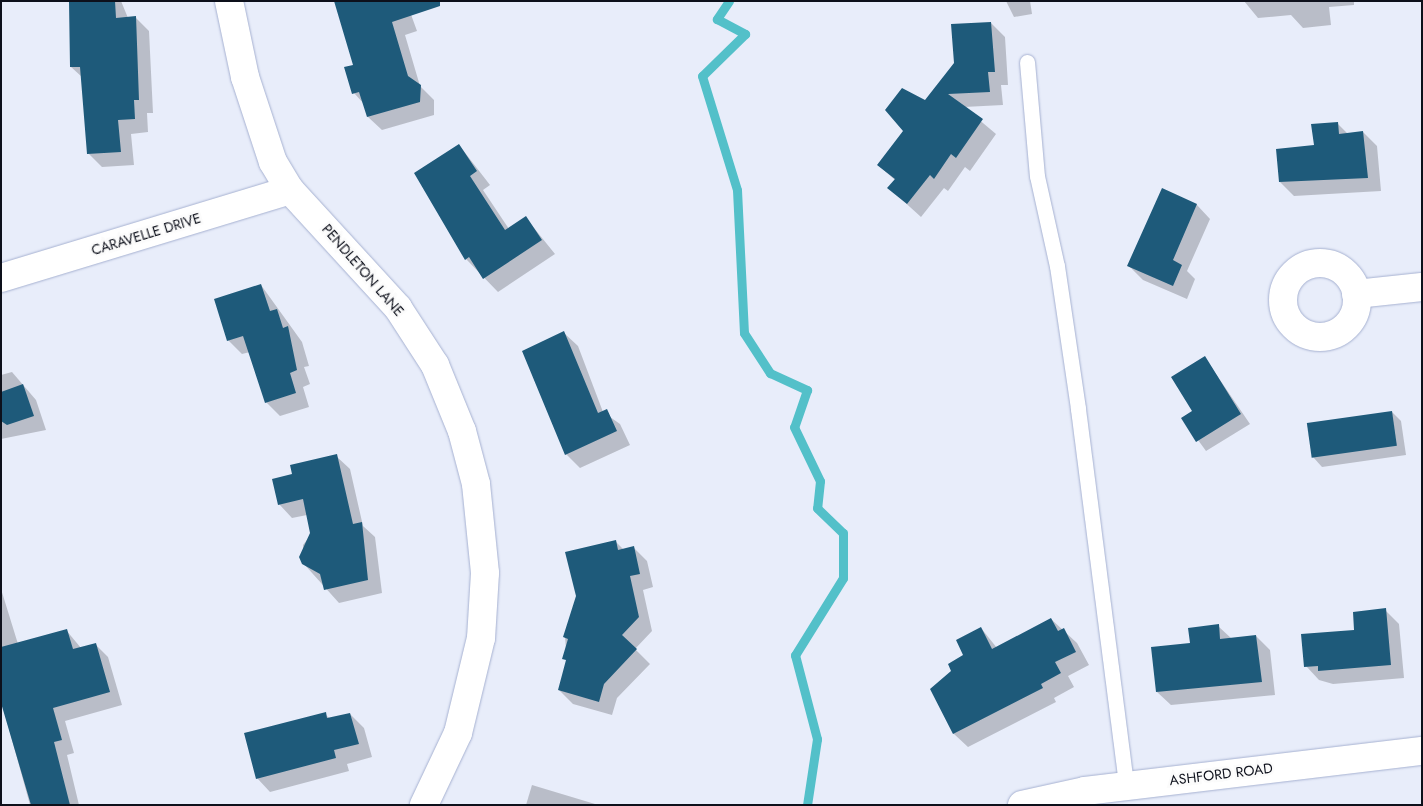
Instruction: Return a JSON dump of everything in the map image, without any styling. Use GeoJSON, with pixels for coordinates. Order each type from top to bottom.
{"type":"FeatureCollection","features":[{"type":"Feature","properties":{"kind":"street","name":"PENDLETON LANE"},"geometry":{"type":"LineString","coordinates":[[229,1],[234,36],[262,130],[290,190],[398,308],[435,365],[462,431],[476,484],[485,573],[482,638],[458,733],[424,805]]}},
{"type":"Feature","properties":{"kind":"street","name":"CARAVELLE DRIVE"},"geometry":{"type":"LineString","coordinates":[[1,278],[290,190]]}},
{"type":"Feature","properties":{"kind":"street"},"geometry":{"type":"LineString","coordinates":[[1356,294],[1422,287]]}},
{"type":"Feature","properties":{"kind":"street","name":"ASHFORD ROAD"},"geometry":{"type":"LineString","coordinates":[[1022,805],[1126,786],[1422,751]]}},
{"type":"Feature","properties":{"kind":"lane"},"geometry":{"type":"LineString","coordinates":[[1027,62],[1037,176],[1057,266],[1078,409],[1126,786]]}},
{"type":"Feature","properties":{"kind":"building"},"geometry":{"type":"Polygon","coordinates":[[[69,1],[115,1],[116,18],[136,16],[139,100],[134,100],[135,119],[118,120],[121,152],[87,154],[80,67],[70,67],[69,1]]]}},
{"type":"Feature","properties":{"kind":"building"},"geometry":{"type":"Polygon","coordinates":[[[334,1],[440,1],[440,6],[392,22],[408,76],[421,85],[420,102],[367,117],[359,92],[352,94],[344,67],[353,65],[334,1]]]}},
{"type":"Feature","properties":{"kind":"building"},"geometry":{"type":"Polygon","coordinates":[[[991,22],[995,72],[988,72],[990,92],[948,94],[983,119],[956,158],[951,154],[934,179],[930,175],[907,204],[887,188],[895,179],[877,165],[903,131],[885,110],[902,88],[925,100],[954,63],[951,24],[991,22]]]}},
{"type":"Feature","properties":{"kind":"building"},"geometry":{"type":"Polygon","coordinates":[[[1338,122],[1339,134],[1363,131],[1368,178],[1279,182],[1276,149],[1314,145],[1311,124],[1338,122]]]}},
{"type":"Feature","properties":{"kind":"building"},"geometry":{"type":"Polygon","coordinates":[[[459,144],[477,171],[470,176],[505,230],[526,216],[542,240],[483,279],[469,257],[465,260],[414,173],[459,144]]]}},
{"type":"Feature","properties":{"kind":"building"},"geometry":{"type":"Polygon","coordinates":[[[1162,188],[1197,204],[1173,260],[1182,265],[1173,286],[1127,266],[1162,188]]]}},
{"type":"Feature","properties":{"kind":"building"},"geometry":{"type":"Polygon","coordinates":[[[261,284],[270,311],[277,309],[283,328],[288,326],[297,370],[290,373],[296,393],[265,403],[243,336],[227,341],[214,299],[261,284]]]}},
{"type":"Feature","properties":{"kind":"building"},"geometry":{"type":"Polygon","coordinates":[[[564,331],[598,413],[607,409],[617,431],[565,455],[522,351],[564,331]]]}},
{"type":"Feature","properties":{"kind":"building"},"geometry":{"type":"Polygon","coordinates":[[[1205,356],[1241,414],[1196,442],[1181,418],[1192,411],[1171,377],[1205,356]]]}},
{"type":"Feature","properties":{"kind":"building"},"geometry":{"type":"Polygon","coordinates":[[[23,384],[34,416],[7,425],[1,421],[1,392],[23,384]]]}},
{"type":"Feature","properties":{"kind":"building"},"geometry":{"type":"Polygon","coordinates":[[[1392,411],[1397,446],[1312,458],[1307,423],[1392,411]]]}},
{"type":"Feature","properties":{"kind":"building"},"geometry":{"type":"Polygon","coordinates":[[[337,454],[353,524],[362,522],[368,580],[324,590],[320,574],[302,564],[299,557],[310,533],[303,499],[278,505],[272,479],[292,474],[290,465],[337,454]]]}},
{"type":"Feature","properties":{"kind":"building"},"geometry":{"type":"Polygon","coordinates":[[[616,540],[618,550],[634,546],[640,574],[630,576],[639,617],[622,635],[637,649],[604,684],[599,702],[558,690],[566,660],[562,659],[568,639],[563,637],[576,596],[565,552],[616,540]]]}},
{"type":"Feature","properties":{"kind":"building"},"geometry":{"type":"Polygon","coordinates":[[[1386,608],[1391,665],[1318,671],[1318,666],[1304,667],[1301,634],[1354,630],[1353,612],[1386,608]]]}},
{"type":"Feature","properties":{"kind":"building"},"geometry":{"type":"Polygon","coordinates":[[[1051,618],[1058,631],[1064,628],[1076,652],[1055,662],[1061,673],[1041,684],[1043,688],[953,734],[930,689],[951,671],[948,664],[963,655],[956,640],[981,627],[992,649],[1051,618]]]}},
{"type":"Feature","properties":{"kind":"building"},"geometry":{"type":"Polygon","coordinates":[[[1219,624],[1220,639],[1256,635],[1262,682],[1156,692],[1151,647],[1190,643],[1188,628],[1219,624]]]}},
{"type":"Feature","properties":{"kind":"building"},"geometry":{"type":"Polygon","coordinates":[[[67,629],[73,649],[96,643],[110,692],[53,708],[62,740],[54,742],[70,805],[31,805],[1,703],[1,647],[67,629]]]}},
{"type":"Feature","properties":{"kind":"building"},"geometry":{"type":"Polygon","coordinates":[[[326,712],[327,718],[350,713],[359,744],[334,750],[336,758],[256,779],[244,733],[326,712]]]}},
{"type":"Feature","properties":{"kind":"waterway"},"geometry":{"type":"LineString","coordinates":[[729,1],[717,19],[745,34],[702,76],[737,190],[744,333],[770,373],[807,390],[794,427],[820,481],[817,508],[843,533],[843,578],[795,655],[817,739],[807,805]]}}]}
